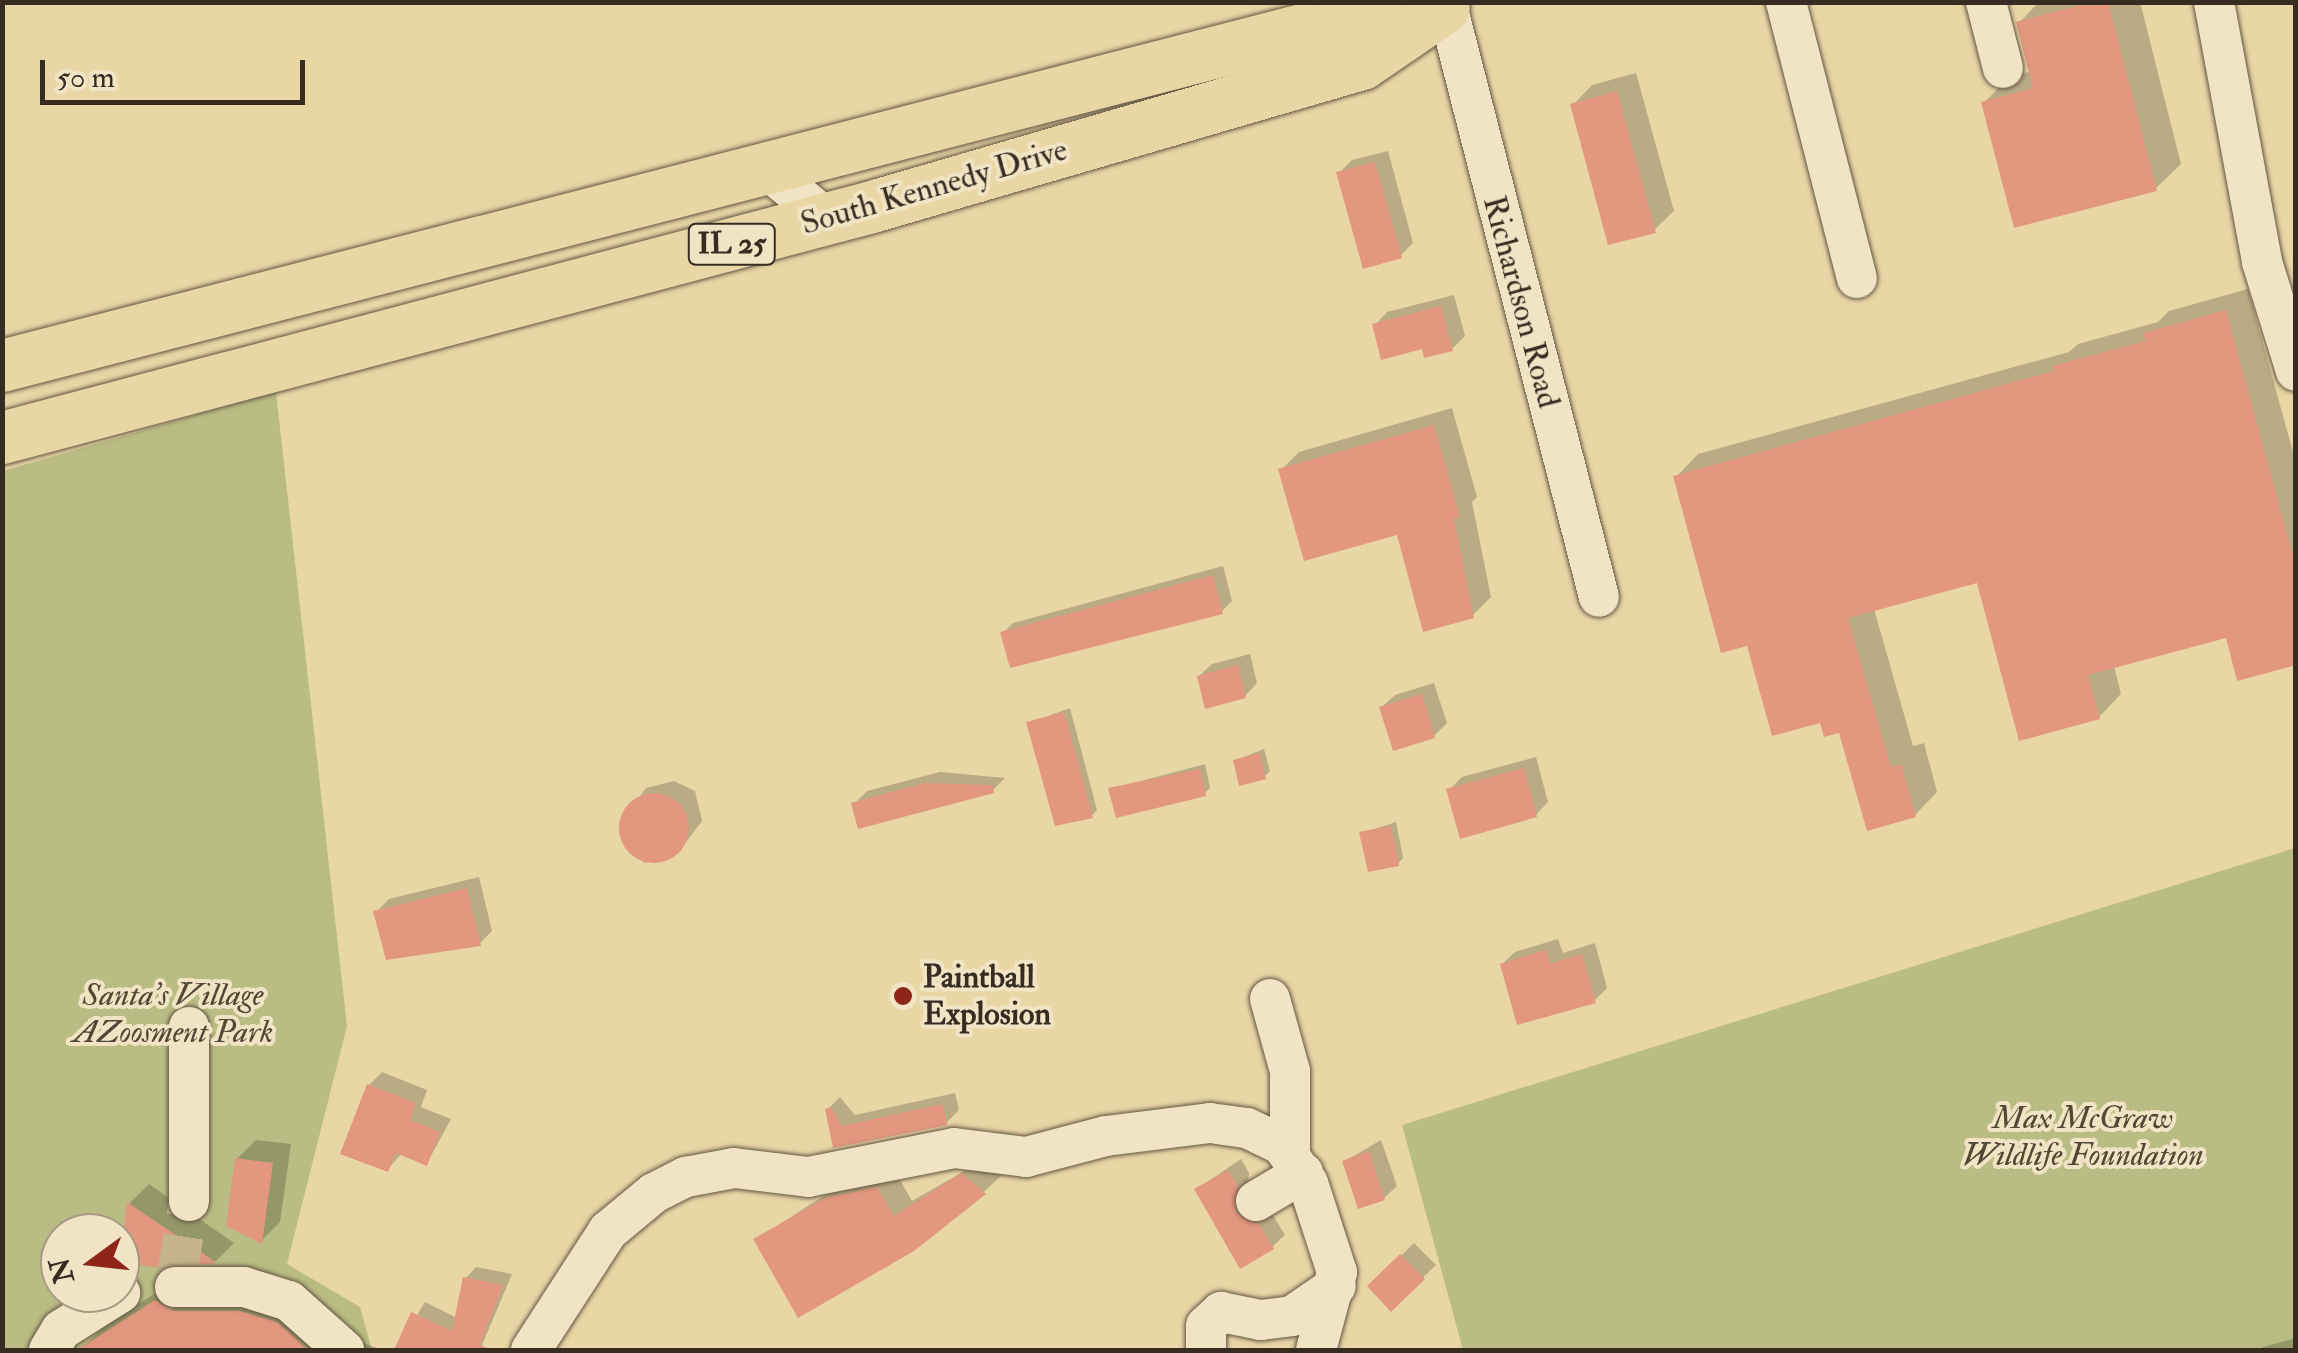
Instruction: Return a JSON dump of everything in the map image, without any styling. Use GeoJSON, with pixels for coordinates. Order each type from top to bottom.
{"type":"FeatureCollection","features":[{"type":"Feature","properties":{"kind":"main road","name":"South Kennedy Drive"},"geometry":{"type":"LineString","coordinates":[[2,366],[762,166],[1341,20],[1451,4]]}},
{"type":"Feature","properties":{"kind":"main road","name":"South Kennedy Drive"},"geometry":{"type":"LineString","coordinates":[[2,438],[827,219],[1362,64],[1451,4]]}},
{"type":"Feature","properties":{"kind":"street"},"geometry":{"type":"LineString","coordinates":[[1786,2],[1858,278]]}},
{"type":"Feature","properties":{"kind":"street"},"geometry":{"type":"LineString","coordinates":[[1986,2],[2003,68]]}},
{"type":"Feature","properties":{"kind":"street"},"geometry":{"type":"LineString","coordinates":[[2214,2],[2262,262],[2296,371]]}},
{"type":"Feature","properties":{"kind":"street","name":"Richardson Road"},"geometry":{"type":"LineString","coordinates":[[1451,4],[1598,597]]}},
{"type":"Feature","properties":{"kind":"street"},"geometry":{"type":"LineString","coordinates":[[762,166],[827,219]]}},
{"type":"Feature","properties":{"kind":"street"},"geometry":{"type":"LineString","coordinates":[[1270,999],[1290,1071],[1297,1163],[1331,1245],[1336,1286],[1316,1350]]}},
{"type":"Feature","properties":{"kind":"street"},"geometry":{"type":"LineString","coordinates":[[188,1027],[189,1201]]}},
{"type":"Feature","properties":{"kind":"street"},"geometry":{"type":"LineString","coordinates":[[531,1350],[608,1231],[654,1193],[702,1173],[734,1168],[808,1177],[954,1148],[1016,1158],[1106,1136],[1210,1124],[1247,1128],[1297,1163]]}},
{"type":"Feature","properties":{"kind":"street"},"geometry":{"type":"LineString","coordinates":[[1256,1201],[1297,1163]]}},
{"type":"Feature","properties":{"kind":"street"},"geometry":{"type":"LineString","coordinates":[[140,1289],[176,1282],[244,1287],[289,1301],[344,1350]]}},
{"type":"Feature","properties":{"kind":"street"},"geometry":{"type":"LineString","coordinates":[[1206,1350],[1206,1326],[1222,1312],[1261,1320],[1292,1316],[1336,1286]]}},
{"type":"Feature","properties":{"kind":"street"},"geometry":{"type":"LineString","coordinates":[[49,1350],[62,1330],[89,1313]]}},
{"type":"Feature","properties":{"kind":"green space","name":"Santa's Village AZoosment Park"},"geometry":{"type":"Polygon","coordinates":[[[276,392],[347,1026],[287,1264],[360,1307],[372,1350],[3,1350],[3,471],[276,392]]]}},
{"type":"Feature","properties":{"kind":"green space","name":"Max McGraw Wildlife Foundation"},"geometry":{"type":"Polygon","coordinates":[[[2295,848],[2295,1350],[1463,1350],[1402,1125],[2295,848]]]}},
{"type":"Feature","properties":{"kind":"building"},"geometry":{"type":"Polygon","coordinates":[[[2092,2],[2108,2],[2157,191],[2014,228],[1981,102],[2033,88],[2016,22],[2092,2]]]}},
{"type":"Feature","properties":{"kind":"building"},"geometry":{"type":"Polygon","coordinates":[[[1617,91],[1656,233],[1608,245],[1570,104],[1617,91]]]}},
{"type":"Feature","properties":{"kind":"building"},"geometry":{"type":"Polygon","coordinates":[[[1375,162],[1402,258],[1363,269],[1336,172],[1375,162]]]}},
{"type":"Feature","properties":{"kind":"building"},"geometry":{"type":"Polygon","coordinates":[[[1441,306],[1453,351],[1424,358],[1422,349],[1381,360],[1372,324],[1441,306]]]}},
{"type":"Feature","properties":{"kind":"building"},"geometry":{"type":"Polygon","coordinates":[[[2226,310],[2296,567],[2296,665],[2237,681],[2226,638],[2088,675],[2100,719],[2019,741],[1977,583],[1848,618],[1891,767],[1901,764],[1916,817],[1867,831],[1839,733],[1824,737],[1820,723],[1772,736],[1747,646],[1721,653],[1673,476],[2054,371],[2052,366],[2146,341],[2143,333],[2226,310]]]}},
{"type":"Feature","properties":{"kind":"building"},"geometry":{"type":"Polygon","coordinates":[[[1434,425],[1460,517],[1454,519],[1474,618],[1423,632],[1397,535],[1304,561],[1278,469],[1434,425]]]}},
{"type":"Feature","properties":{"kind":"building"},"geometry":{"type":"Polygon","coordinates":[[[1213,575],[1223,614],[1010,668],[1000,632],[1213,575]]]}},
{"type":"Feature","properties":{"kind":"building"},"geometry":{"type":"Polygon","coordinates":[[[1238,665],[1246,698],[1205,709],[1197,676],[1238,665]]]}},
{"type":"Feature","properties":{"kind":"building"},"geometry":{"type":"Polygon","coordinates":[[[1422,694],[1435,738],[1393,751],[1379,707],[1422,694]]]}},
{"type":"Feature","properties":{"kind":"building"},"geometry":{"type":"Polygon","coordinates":[[[1064,712],[1093,818],[1055,826],[1026,722],[1064,712]]]}},
{"type":"Feature","properties":{"kind":"building"},"geometry":{"type":"Polygon","coordinates":[[[1259,753],[1266,779],[1239,786],[1233,760],[1259,753]]]}},
{"type":"Feature","properties":{"kind":"building"},"geometry":{"type":"Polygon","coordinates":[[[1524,768],[1537,817],[1460,839],[1446,789],[1524,768]]]}},
{"type":"Feature","properties":{"kind":"building"},"geometry":{"type":"Polygon","coordinates":[[[1200,769],[1206,796],[1116,818],[1108,788],[1200,769]]]}},
{"type":"Feature","properties":{"kind":"building"},"geometry":{"type":"Polygon","coordinates":[[[925,783],[993,785],[994,793],[858,829],[851,803],[925,783]]]}},
{"type":"Feature","properties":{"kind":"building"},"geometry":{"type":"Polygon","coordinates":[[[654,793],[679,803],[689,828],[679,853],[654,863],[629,853],[619,828],[629,803],[654,793]]]}},
{"type":"Feature","properties":{"kind":"building"},"geometry":{"type":"Polygon","coordinates":[[[1391,826],[1399,866],[1368,872],[1359,832],[1391,826]]]}},
{"type":"Feature","properties":{"kind":"building"},"geometry":{"type":"Polygon","coordinates":[[[467,888],[481,946],[386,960],[373,911],[467,888]]]}},
{"type":"Feature","properties":{"kind":"building"},"geometry":{"type":"Polygon","coordinates":[[[1546,950],[1550,964],[1582,954],[1596,1003],[1517,1025],[1500,964],[1546,950]]]}},
{"type":"Feature","properties":{"kind":"building"},"geometry":{"type":"Polygon","coordinates":[[[367,1084],[416,1103],[410,1120],[440,1132],[427,1166],[396,1153],[388,1172],[340,1154],[367,1084]]]}},
{"type":"Feature","properties":{"kind":"building"},"geometry":{"type":"Polygon","coordinates":[[[943,1104],[947,1125],[833,1148],[825,1109],[831,1107],[842,1126],[943,1104]]]}},
{"type":"Feature","properties":{"kind":"building"},"geometry":{"type":"Polygon","coordinates":[[[1369,1151],[1385,1200],[1358,1209],[1342,1161],[1369,1151]]]}},
{"type":"Feature","properties":{"kind":"building"},"geometry":{"type":"Polygon","coordinates":[[[235,1158],[273,1163],[262,1244],[226,1226],[235,1158]]]}},
{"type":"Feature","properties":{"kind":"building"},"geometry":{"type":"Polygon","coordinates":[[[1228,1170],[1238,1187],[1235,1212],[1259,1224],[1274,1249],[1240,1269],[1194,1189],[1228,1170]]]}},
{"type":"Feature","properties":{"kind":"building"},"geometry":{"type":"Polygon","coordinates":[[[961,1173],[986,1194],[914,1251],[798,1318],[753,1239],[825,1198],[877,1187],[894,1216],[961,1173]]]}},
{"type":"Feature","properties":{"kind":"building"},"geometry":{"type":"Polygon","coordinates":[[[127,1202],[217,1263],[162,1268],[140,1265],[140,1213],[126,1213],[127,1202]]]}},
{"type":"Feature","properties":{"kind":"building"},"geometry":{"type":"Polygon","coordinates":[[[1400,1254],[1425,1279],[1391,1312],[1367,1286],[1400,1254]]]}},
{"type":"Feature","properties":{"kind":"building"},"geometry":{"type":"Polygon","coordinates":[[[463,1277],[503,1285],[480,1345],[492,1350],[394,1350],[411,1312],[452,1331],[463,1277]]]}},
{"type":"Feature","properties":{"kind":"building"},"geometry":{"type":"Polygon","coordinates":[[[155,1300],[174,1311],[240,1311],[277,1322],[309,1350],[77,1350],[155,1300]]]}},
{"type":"Feature","properties":{"kind":"tunnel"},"geometry":{"type":"LineString","coordinates":[[177,1276],[189,1201]]}},
{"type":"Feature","properties":{"kind":"place","name":"Paintball Explosion"},"geometry":{"type":"Point","coordinates":[903,996]}}]}
